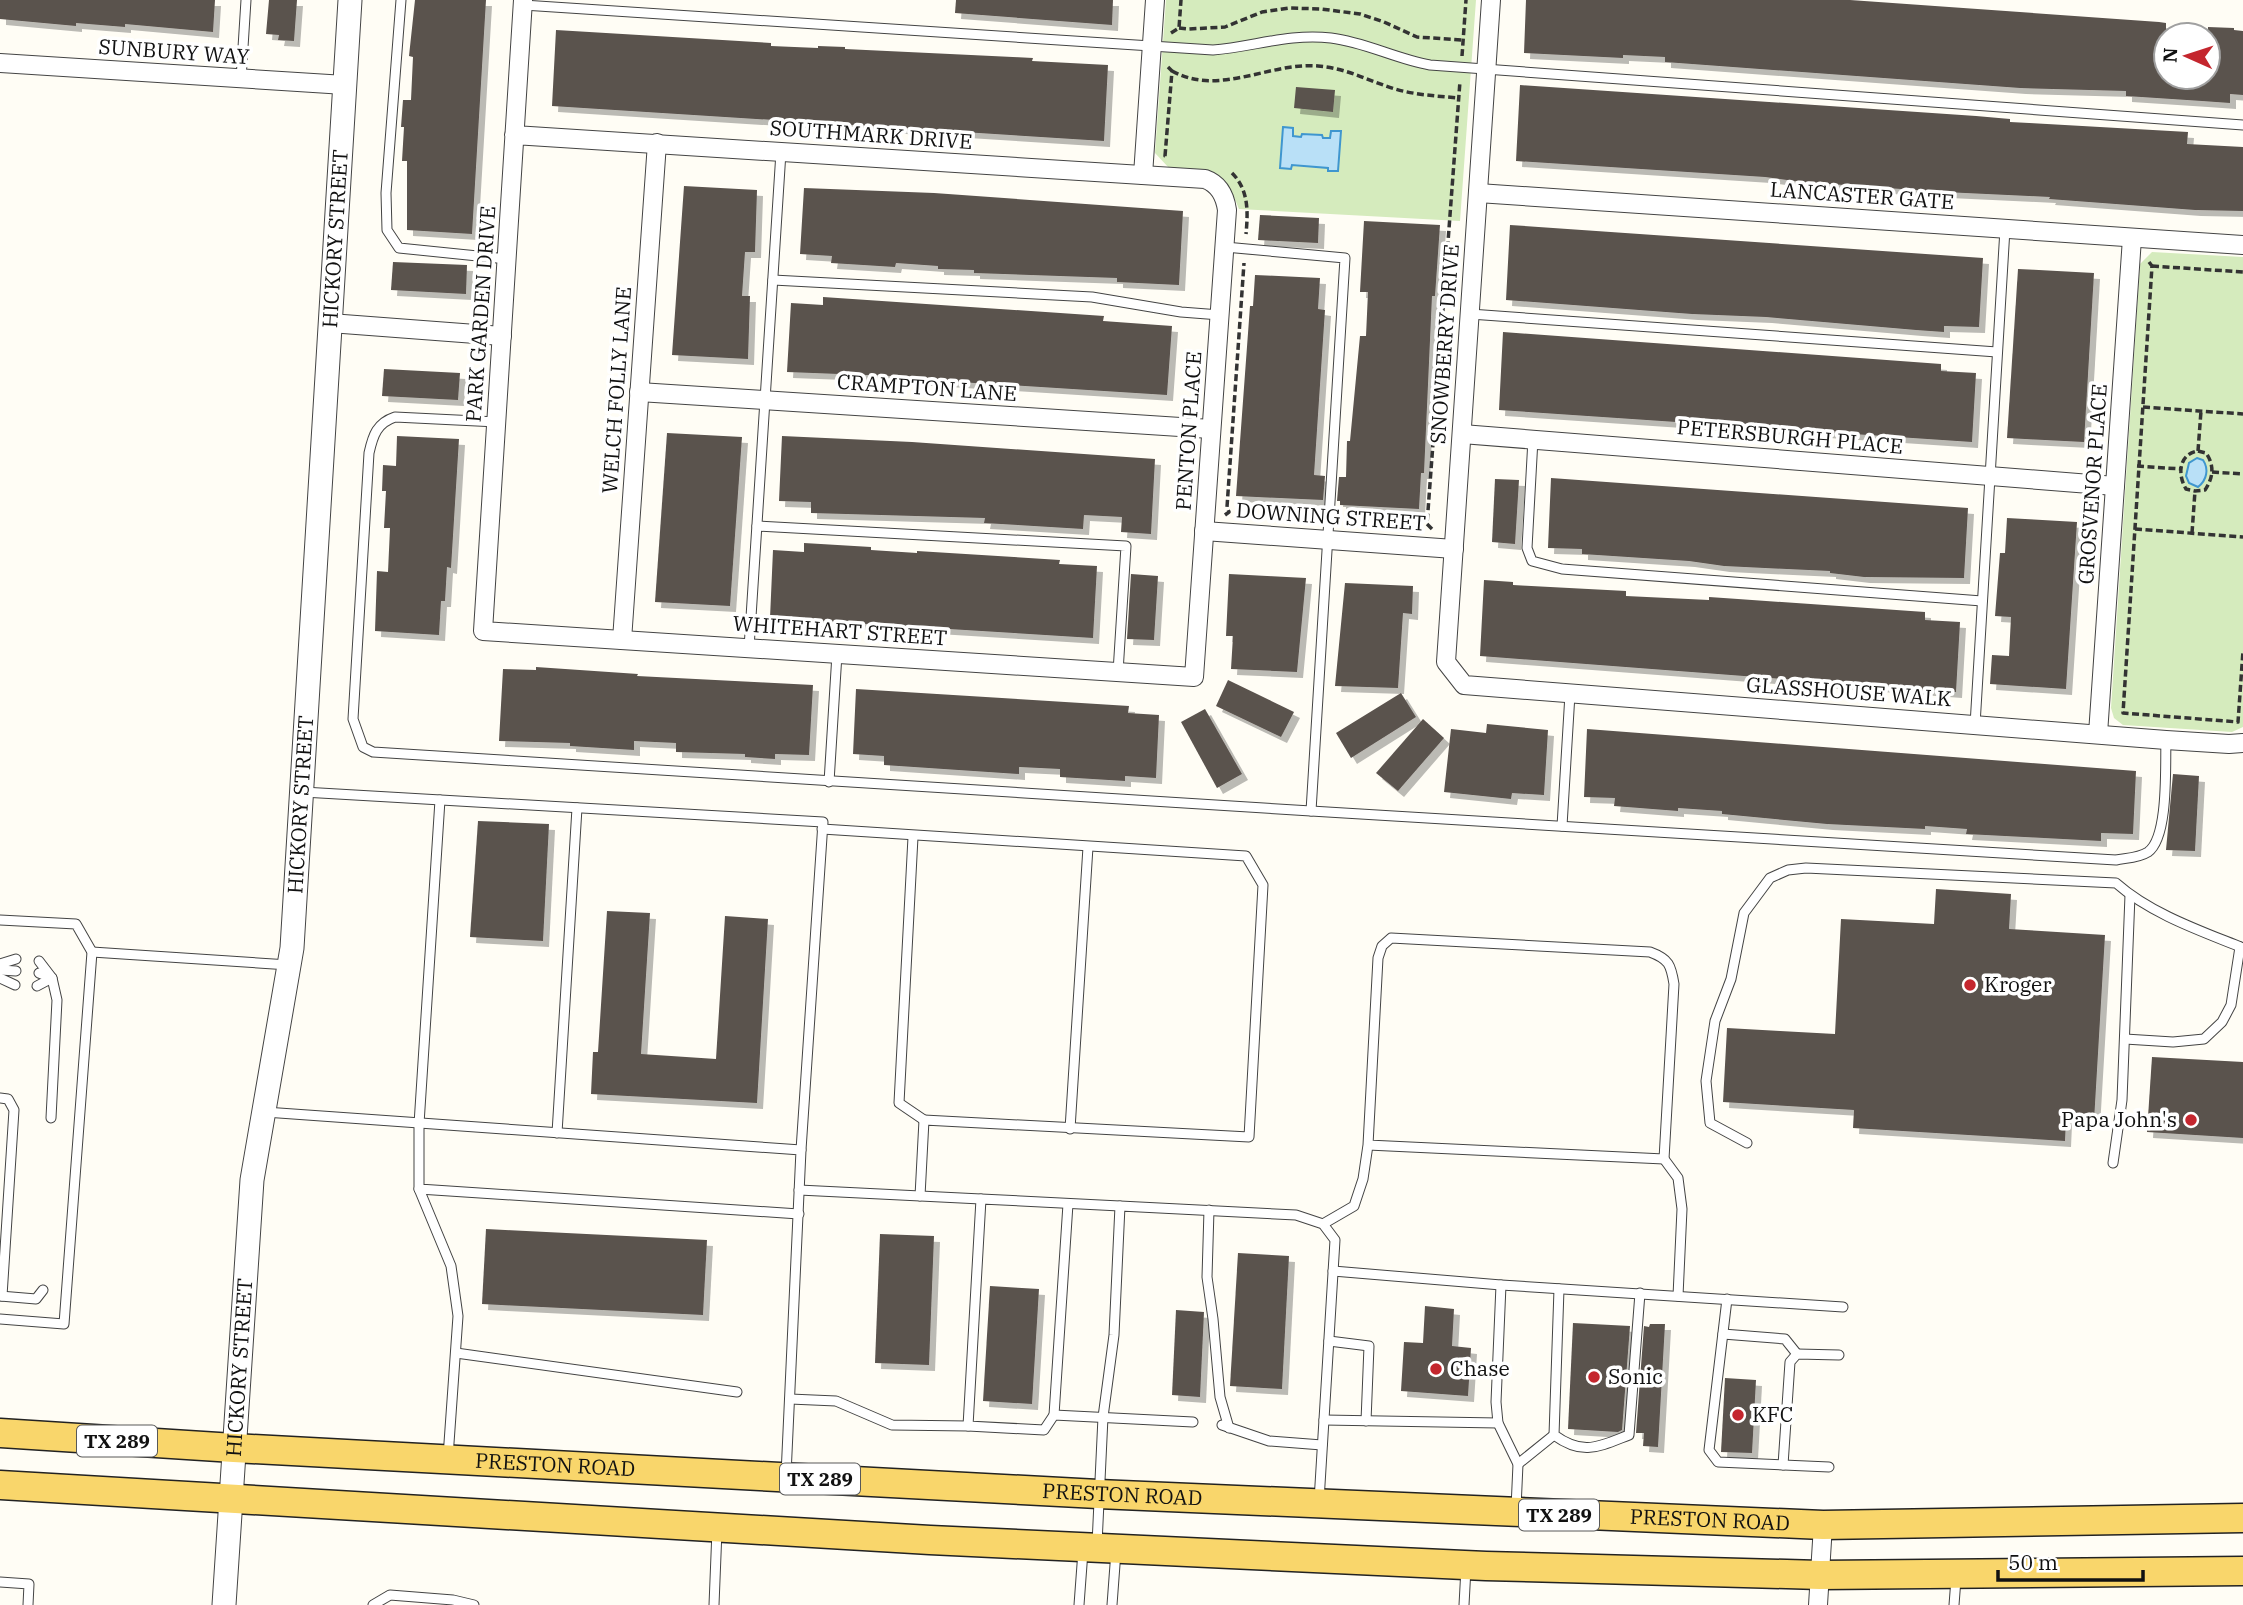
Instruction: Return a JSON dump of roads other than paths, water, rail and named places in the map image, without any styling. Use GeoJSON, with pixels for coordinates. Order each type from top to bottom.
{"type":"FeatureCollection","features":[{"type":"Feature","properties":{"kind":"main road","name":"PRESTON ROAD"},"geometry":{"type":"LineString","coordinates":[[0,1433],[1098,1494],[1824,1525],[2243,1518]]}},
{"type":"Feature","properties":{"kind":"main road"},"geometry":{"type":"LineString","coordinates":[[0,1485],[718,1527],[1467,1565],[1820,1574],[2243,1571]]}},
{"type":"Feature","properties":{"kind":"street","name":"HICKORY STREET"},"geometry":{"type":"LineString","coordinates":[[224,1605],[252,1180],[290,965],[350,0]]}},
{"type":"Feature","properties":{"kind":"street"},"geometry":{"type":"LineString","coordinates":[[1143,175],[1155,0]]}},
{"type":"Feature","properties":{"kind":"street","name":"SNOWBERRY DRIVE"},"geometry":{"type":"LineString","coordinates":[[1464,685],[1446,662],[1491,0]]}},
{"type":"Feature","properties":{"kind":"street","name":"PARK GARDEN DRIVE"},"geometry":{"type":"LineString","coordinates":[[483,631],[523,2]]}},
{"type":"Feature","properties":{"kind":"street","name":"SUNBURY WAY"},"geometry":{"type":"LineString","coordinates":[[0,63],[345,85]]}},
{"type":"Feature","properties":{"kind":"street","name":"SOUTHMARK DRIVE"},"geometry":{"type":"LineString","coordinates":[[514,135],[1143,175],[1205,180],[1212,182],[1220,190]]}},
{"type":"Feature","properties":{"kind":"street","name":"WELCH FOLLY LANE"},"geometry":{"type":"LineString","coordinates":[[622,640],[657,144]]}},
{"type":"Feature","properties":{"kind":"street","name":"PENTON PLACE"},"geometry":{"type":"LineString","coordinates":[[1194,677],[1227,210],[1220,190]]}},
{"type":"Feature","properties":{"kind":"street","name":"LANCASTER GATE"},"geometry":{"type":"LineString","coordinates":[[1478,193],[2243,246]]}},
{"type":"Feature","properties":{"kind":"street","name":"GROSVENOR PLACE"},"geometry":{"type":"LineString","coordinates":[[2098,734],[2132,238]]}},
{"type":"Feature","properties":{"kind":"street"},"geometry":{"type":"LineString","coordinates":[[330,323],[502,336]]}},
{"type":"Feature","properties":{"kind":"street","name":"CRAMPTON LANE"},"geometry":{"type":"LineString","coordinates":[[639,392],[1212,429]]}},
{"type":"Feature","properties":{"kind":"street","name":"PETERSBURGH PLACE"},"geometry":{"type":"LineString","coordinates":[[1462,433],[2115,486]]}},
{"type":"Feature","properties":{"kind":"street","name":"DOWNING STREET"},"geometry":{"type":"LineString","coordinates":[[1204,531],[1454,549]]}},
{"type":"Feature","properties":{"kind":"street","name":"WHITEHART STREET"},"geometry":{"type":"LineString","coordinates":[[483,631],[1194,677]]}},
{"type":"Feature","properties":{"kind":"street","name":"GLASSHOUSE WALK"},"geometry":{"type":"LineString","coordinates":[[1464,685],[2236,744]]}},
{"type":"Feature","properties":{"kind":"street"},"geometry":{"type":"LineString","coordinates":[[1818,1605],[1824,1525]]}},
{"type":"Feature","properties":{"kind":"lane"},"geometry":{"type":"LineString","coordinates":[[241,79],[246,0]]}},
{"type":"Feature","properties":{"kind":"lane"},"geometry":{"type":"LineString","coordinates":[[401,0],[386,192],[387,230],[399,248],[507,259]]}},
{"type":"Feature","properties":{"kind":"lane"},"geometry":{"type":"LineString","coordinates":[[523,2],[1213,50],[1288,37],[1318,37],[1354,42],[1402,60],[1430,65],[2243,125]]}},
{"type":"Feature","properties":{"kind":"lane"},"geometry":{"type":"LineString","coordinates":[[749,648],[781,152]]}},
{"type":"Feature","properties":{"kind":"lane"},"geometry":{"type":"LineString","coordinates":[[1975,725],[2005,229]]}},
{"type":"Feature","properties":{"kind":"lane"},"geometry":{"type":"LineString","coordinates":[[1225,247],[1345,258],[1311,811]]}},
{"type":"Feature","properties":{"kind":"lane"},"geometry":{"type":"LineString","coordinates":[[773,280],[1092,297],[1181,312],[1220,315]]}},
{"type":"Feature","properties":{"kind":"lane"},"geometry":{"type":"LineString","coordinates":[[1470,314],[1997,352]]}},
{"type":"Feature","properties":{"kind":"lane"},"geometry":{"type":"LineString","coordinates":[[497,422],[395,416],[386,420],[375,432],[369,453],[353,719],[362,747],[373,752],[2116,860],[2147,853],[2156,844],[2160,830],[2166,740]]}},
{"type":"Feature","properties":{"kind":"lane"},"geometry":{"type":"LineString","coordinates":[[1533,439],[1527,548],[1532,561],[1540,564],[1562,569],[1982,601]]}},
{"type":"Feature","properties":{"kind":"lane"},"geometry":{"type":"LineString","coordinates":[[757,526],[1126,546],[1118,672]]}},
{"type":"Feature","properties":{"kind":"lane"},"geometry":{"type":"LineString","coordinates":[[829,782],[837,654]]}},
{"type":"Feature","properties":{"kind":"lane"},"geometry":{"type":"LineString","coordinates":[[1562,826],[1570,694]]}},
{"type":"Feature","properties":{"kind":"lane"},"geometry":{"type":"LineString","coordinates":[[302,792],[823,822],[801,1150],[786,1477]]}},
{"type":"Feature","properties":{"kind":"lane"},"geometry":{"type":"LineString","coordinates":[[440,800],[419,1124],[419,1189],[451,1266],[458,1316],[448,1458]]}},
{"type":"Feature","properties":{"kind":"lane"},"geometry":{"type":"LineString","coordinates":[[557,1133],[576,808]]}},
{"type":"Feature","properties":{"kind":"lane"},"geometry":{"type":"LineString","coordinates":[[822,829],[914,837],[1246,856],[1263,885],[1249,1137],[924,1120],[898,1103],[914,837]]}},
{"type":"Feature","properties":{"kind":"lane"},"geometry":{"type":"LineString","coordinates":[[1070,1129],[1088,847]]}},
{"type":"Feature","properties":{"kind":"lane"},"geometry":{"type":"LineString","coordinates":[[1747,1143],[1710,1123],[1706,1081],[1715,1021],[1731,979],[1744,913],[1770,878],[1788,870],[1807,868],[2116,883],[2130,895],[2185,924],[2241,948],[2231,1005],[2222,1022],[2204,1039],[2173,1042],[2125,1039]]}},
{"type":"Feature","properties":{"kind":"lane"},"geometry":{"type":"LineString","coordinates":[[2113,1163],[2122,1100],[2130,895]]}},
{"type":"Feature","properties":{"kind":"lane"},"geometry":{"type":"LineString","coordinates":[[0,920],[76,924],[92,953],[64,1324],[0,1320]]}},
{"type":"Feature","properties":{"kind":"lane"},"geometry":{"type":"LineString","coordinates":[[1322,1224],[1354,1206],[1363,1179],[1368,1145],[1378,958],[1382,946],[1391,938],[1650,952],[1671,965],[1674,984],[1664,1159],[1678,1178],[1682,1209],[1678,1296]]}},
{"type":"Feature","properties":{"kind":"lane"},"geometry":{"type":"LineString","coordinates":[[92,953],[290,965]]}},
{"type":"Feature","properties":{"kind":"lane"},"geometry":{"type":"LineString","coordinates":[[0,964],[16,959]]}},
{"type":"Feature","properties":{"kind":"lane"},"geometry":{"type":"LineString","coordinates":[[39,961],[52,978],[57,1000],[51,1118]]}},
{"type":"Feature","properties":{"kind":"lane"},"geometry":{"type":"LineString","coordinates":[[0,970],[16,971]]}},
{"type":"Feature","properties":{"kind":"lane"},"geometry":{"type":"LineString","coordinates":[[39,973],[52,978]]}},
{"type":"Feature","properties":{"kind":"lane"},"geometry":{"type":"LineString","coordinates":[[0,978],[15,985]]}},
{"type":"Feature","properties":{"kind":"lane"},"geometry":{"type":"LineString","coordinates":[[37,986],[52,978]]}},
{"type":"Feature","properties":{"kind":"lane"},"geometry":{"type":"LineString","coordinates":[[0,1098],[8,1099],[14,1110],[1,1296],[36,1299],[43,1290]]}},
{"type":"Feature","properties":{"kind":"lane"},"geometry":{"type":"LineString","coordinates":[[265,1112],[801,1150]]}},
{"type":"Feature","properties":{"kind":"lane"},"geometry":{"type":"LineString","coordinates":[[920,1196],[924,1120]]}},
{"type":"Feature","properties":{"kind":"lane"},"geometry":{"type":"LineString","coordinates":[[1368,1145],[1664,1159]]}},
{"type":"Feature","properties":{"kind":"lane"},"geometry":{"type":"LineString","coordinates":[[419,1189],[799,1214]]}},
{"type":"Feature","properties":{"kind":"lane"},"geometry":{"type":"LineString","coordinates":[[799,1190],[1296,1214],[1322,1224],[1335,1240],[1319,1504]]}},
{"type":"Feature","properties":{"kind":"lane"},"geometry":{"type":"LineString","coordinates":[[968,1426],[981,1199]]}},
{"type":"Feature","properties":{"kind":"lane"},"geometry":{"type":"LineString","coordinates":[[789,1399],[836,1401],[892,1425],[1044,1430],[1054,1415],[1068,1204]]}},
{"type":"Feature","properties":{"kind":"lane"},"geometry":{"type":"LineString","coordinates":[[1112,1605],[1099,1546],[1098,1494],[1103,1417],[1114,1335],[1120,1206]]}},
{"type":"Feature","properties":{"kind":"lane"},"geometry":{"type":"LineString","coordinates":[[1209,1210],[1207,1277],[1225,1427],[1269,1441],[1322,1446]]}},
{"type":"Feature","properties":{"kind":"lane"},"geometry":{"type":"LineString","coordinates":[[1333,1271],[1843,1307]]}},
{"type":"Feature","properties":{"kind":"lane"},"geometry":{"type":"LineString","coordinates":[[1502,1285],[1496,1402],[1498,1423],[1518,1464],[1516,1513]]}},
{"type":"Feature","properties":{"kind":"lane"},"geometry":{"type":"LineString","coordinates":[[1554,1436],[1559,1289]]}},
{"type":"Feature","properties":{"kind":"lane"},"geometry":{"type":"LineString","coordinates":[[1554,1436],[1570,1447],[1597,1448],[1629,1435],[1640,1293]]}},
{"type":"Feature","properties":{"kind":"lane"},"geometry":{"type":"LineString","coordinates":[[1727,1299],[1709,1450],[1718,1462],[1829,1467]]}},
{"type":"Feature","properties":{"kind":"lane"},"geometry":{"type":"LineString","coordinates":[[1723,1334],[1785,1339],[1797,1354],[1839,1355]]}},
{"type":"Feature","properties":{"kind":"lane"},"geometry":{"type":"LineString","coordinates":[[1329,1341],[1369,1346],[1366,1421]]}},
{"type":"Feature","properties":{"kind":"lane"},"geometry":{"type":"LineString","coordinates":[[456,1353],[737,1392]]}},
{"type":"Feature","properties":{"kind":"lane"},"geometry":{"type":"LineString","coordinates":[[1783,1465],[1790,1362],[1797,1354]]}},
{"type":"Feature","properties":{"kind":"lane"},"geometry":{"type":"LineString","coordinates":[[1054,1415],[1193,1422]]}},
{"type":"Feature","properties":{"kind":"lane"},"geometry":{"type":"LineString","coordinates":[[1324,1420],[1498,1423]]}},
{"type":"Feature","properties":{"kind":"lane"},"geometry":{"type":"LineString","coordinates":[[1518,1464],[1554,1436]]}},
{"type":"Feature","properties":{"kind":"lane"},"geometry":{"type":"LineString","coordinates":[[714,1605],[718,1527]]}},
{"type":"Feature","properties":{"kind":"lane"},"geometry":{"type":"LineString","coordinates":[[1079,1605],[1099,1546]]}},
{"type":"Feature","properties":{"kind":"lane"},"geometry":{"type":"LineString","coordinates":[[1464,1605],[1467,1565]]}},
{"type":"Feature","properties":{"kind":"lane"},"geometry":{"type":"LineString","coordinates":[[1954,1605],[1956,1574]]}},
{"type":"Feature","properties":{"kind":"lane"},"geometry":{"type":"LineString","coordinates":[[0,1582],[29,1584],[28,1605]]}},
{"type":"Feature","properties":{"kind":"lane"},"geometry":{"type":"LineString","coordinates":[[373,1605],[390,1595],[453,1600],[474,1605]]}},
{"type":"Feature","properties":{"kind":"water"},"geometry":{"type":"Polygon","coordinates":[[[1283,127],[1293,128],[1293,136],[1301,137],[1302,134],[1330,138],[1331,131],[1341,131],[1338,171],[1292,165],[1291,169],[1280,168],[1283,127]]]}},
{"type":"Feature","properties":{"kind":"water"},"geometry":{"type":"Polygon","coordinates":[[[2197,458],[2203,460],[2206,471],[2205,478],[2198,487],[2189,483],[2186,476],[2189,463],[2197,458]]]}},
{"type":"Feature","properties":{"kind":"place","name":"Kroger"},"geometry":{"type":"Point","coordinates":[1970,985]}},
{"type":"Feature","properties":{"kind":"place","name":"Papa John's"},"geometry":{"type":"Point","coordinates":[2191,1120]}},
{"type":"Feature","properties":{"kind":"place","name":"Chase"},"geometry":{"type":"Point","coordinates":[1436,1369]}},
{"type":"Feature","properties":{"kind":"place","name":"Sonic"},"geometry":{"type":"Point","coordinates":[1594,1377]}},
{"type":"Feature","properties":{"kind":"place","name":"KFC"},"geometry":{"type":"Point","coordinates":[1738,1415]}}]}
